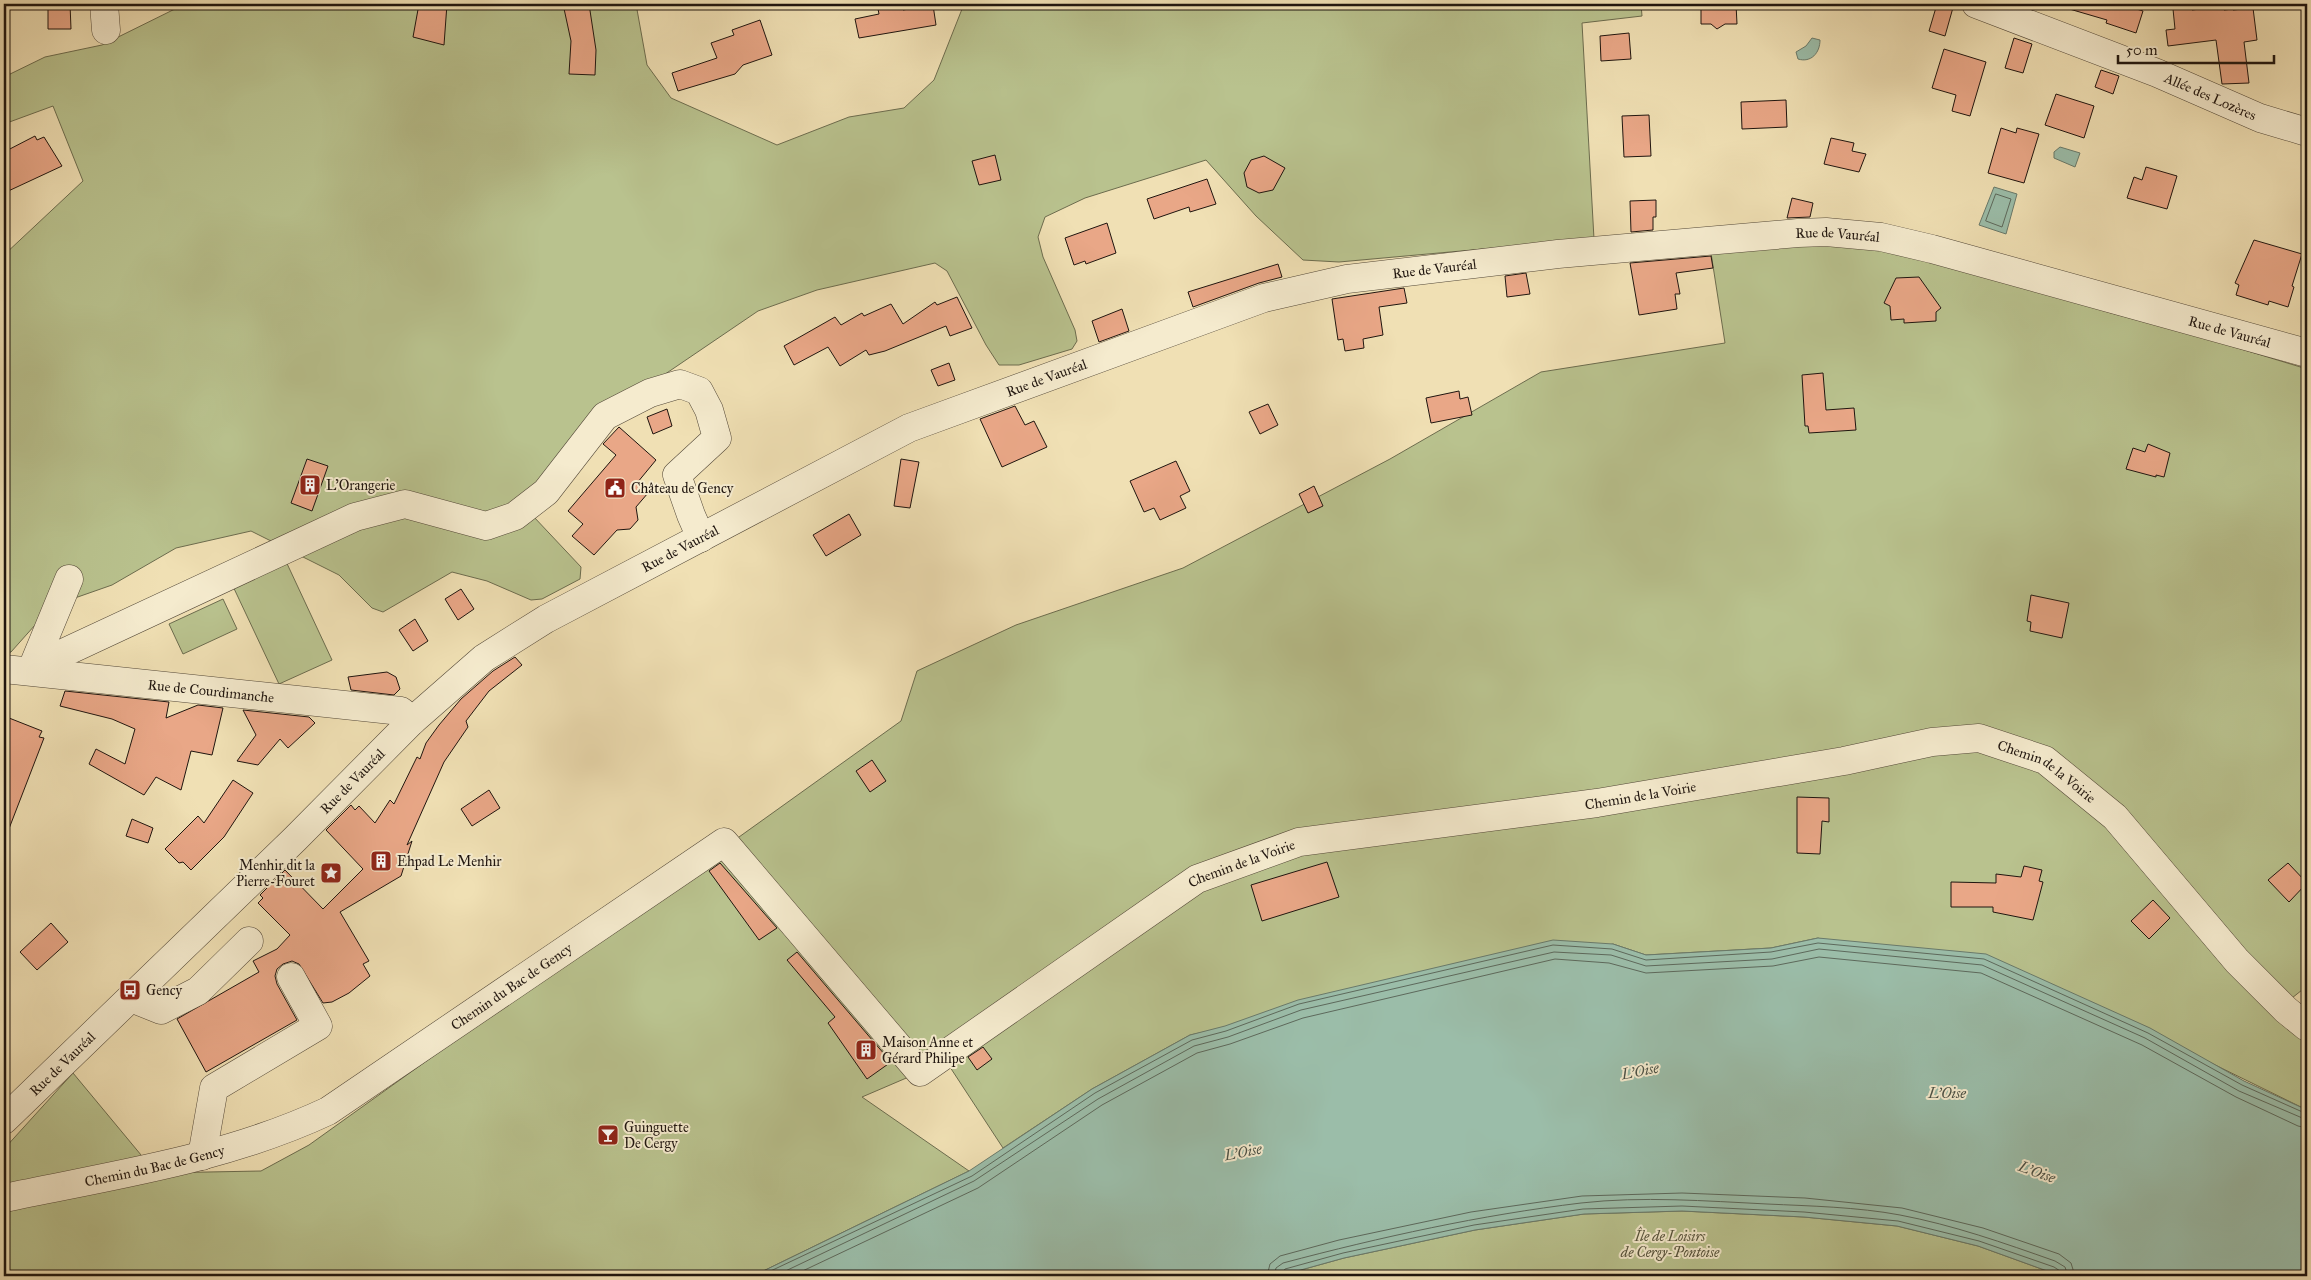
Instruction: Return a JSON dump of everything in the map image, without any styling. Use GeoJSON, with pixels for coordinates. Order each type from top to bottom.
{"type":"FeatureCollection","features":[{"type":"Feature","properties":{"kind":"street"},"geometry":{"type":"LineString","coordinates":[[104,4],[106,30]]}},
{"type":"Feature","properties":{"kind":"street","name":"Allée des Lozères"},"geometry":{"type":"LineString","coordinates":[[1976,4],[2157,74],[2260,118],[2307,132]]}},
{"type":"Feature","properties":{"kind":"street","name":"Rue de Vauréal"},"geometry":{"type":"LineString","coordinates":[[4,1120],[295,839],[412,721],[484,658],[546,619],[909,428],[1264,298],[1347,279],[1558,254],[1826,232],[1881,237],[1932,249],[2307,353]]}},
{"type":"Feature","properties":{"kind":"street"},"geometry":{"type":"LineString","coordinates":[[32,672],[58,655],[355,517],[405,504],[486,526],[515,516],[546,492],[605,416],[650,393],[680,384],[699,391],[710,410],[717,438],[678,475],[691,515],[701,538]]}},
{"type":"Feature","properties":{"kind":"street"},"geometry":{"type":"LineString","coordinates":[[32,672],[69,579]]}},
{"type":"Feature","properties":{"kind":"street","name":"Rue de Courdimanche"},"geometry":{"type":"LineString","coordinates":[[4,669],[401,711],[412,721]]}},
{"type":"Feature","properties":{"kind":"street","name":"Chemin de la Voirie"},"geometry":{"type":"LineString","coordinates":[[920,1072],[1197,879],[1299,842],[1597,803],[1844,761],[1932,742],[1978,738],[2045,760],[2115,817],[2238,961],[2286,1010],[2307,1027]]}},
{"type":"Feature","properties":{"kind":"street","name":"Chemin du Bac de Gency"},"geometry":{"type":"LineString","coordinates":[[4,1198],[202,1156],[290,1129],[328,1111],[724,842],[920,1072]]}},
{"type":"Feature","properties":{"kind":"street"},"geometry":{"type":"LineString","coordinates":[[131,998],[161,1010],[198,991],[249,941]]}},
{"type":"Feature","properties":{"kind":"street"},"geometry":{"type":"LineString","coordinates":[[202,1156],[214,1088],[318,1026],[291,977]]}},
{"type":"Feature","properties":{"kind":"green space"},"geometry":{"type":"Polygon","coordinates":[[[185,4],[636,4],[647,65],[671,98],[777,145],[849,117],[904,108],[934,80],[964,4],[1641,4],[1642,16],[1582,23],[1594,239],[1339,262],[1303,260],[1256,216],[1206,160],[1085,198],[1045,217],[1038,237],[1043,257],[1075,330],[1077,341],[1072,349],[1019,365],[999,365],[986,345],[947,271],[935,263],[817,290],[758,311],[652,383],[533,516],[581,567],[580,579],[542,599],[531,600],[487,581],[452,572],[383,612],[372,608],[339,575],[251,531],[176,548],[112,585],[52,606],[11,652],[4,654],[4,255],[83,181],[53,106],[4,124],[4,77],[45,57],[102,45],[185,4]]]}},
{"type":"Feature","properties":{"kind":"green space"},"geometry":{"type":"Polygon","coordinates":[[[1826,241],[1859,243],[2075,299],[2108,312],[2215,341],[2307,369],[2307,986],[2292,998],[2307,1035],[2307,1110],[2211,1063],[1818,938],[1771,948],[1646,955],[1613,944],[1190,1035],[1092,1089],[1003,1148],[946,1061],[862,1097],[969,1171],[753,1276],[4,1276],[4,1149],[73,1073],[156,1173],[261,1171],[309,1145],[901,721],[917,671],[1016,625],[1183,568],[1390,459],[1541,372],[1725,343],[1711,253],[1826,241]]]}},
{"type":"Feature","properties":{"kind":"green space"},"geometry":{"type":"Polygon","coordinates":[[[283,555],[332,660],[279,684],[230,580],[283,555]]]}},
{"type":"Feature","properties":{"kind":"green space"},"geometry":{"type":"Polygon","coordinates":[[[223,599],[237,629],[183,654],[169,624],[223,599]]]}},
{"type":"Feature","properties":{"kind":"green space","name":"Île de Loisirs de Cergy-Pontoise"},"geometry":{"type":"Polygon","coordinates":[[[1682,1211],[1804,1217],[1897,1226],[1978,1246],[2061,1276],[1279,1276],[1344,1258],[1475,1230],[1584,1214],[1682,1211]]]}},
{"type":"Feature","properties":{"kind":"water"},"geometry":{"type":"Polygon","coordinates":[[[1812,38],[1820,40],[1820,45],[1814,56],[1807,60],[1798,59],[1796,52],[1806,46],[1812,38]]]}},
{"type":"Feature","properties":{"kind":"water"},"geometry":{"type":"Polygon","coordinates":[[[2060,147],[2080,153],[2075,167],[2054,158],[2054,152],[2060,147]]]}},
{"type":"Feature","properties":{"kind":"water"},"geometry":{"type":"Polygon","coordinates":[[[1994,187],[2017,194],[2006,234],[1979,225],[1994,187]]]}},
{"type":"Feature","properties":{"kind":"water","name":"L’Oise"},"geometry":{"type":"Polygon","coordinates":[[[1818,938],[1986,954],[2150,1028],[2244,1081],[2307,1110],[2307,1276],[2061,1276],[1978,1246],[1897,1226],[1804,1217],[1682,1211],[1584,1214],[1475,1230],[1344,1258],[1279,1276],[753,1276],[969,1171],[1092,1089],[1190,1035],[1225,1026],[1298,1000],[1553,940],[1613,944],[1646,955],[1771,948],[1818,938]]]}},
{"type":"Feature","properties":{"kind":"building"},"geometry":{"type":"Polygon","coordinates":[[[48,4],[70,4],[71,29],[48,29],[48,4]]]}},
{"type":"Feature","properties":{"kind":"building"},"geometry":{"type":"Polygon","coordinates":[[[419,4],[447,4],[444,45],[413,37],[419,4]]]}},
{"type":"Feature","properties":{"kind":"building"},"geometry":{"type":"Polygon","coordinates":[[[563,4],[589,4],[596,50],[595,75],[569,74],[571,41],[563,4]]]}},
{"type":"Feature","properties":{"kind":"building"},"geometry":{"type":"Polygon","coordinates":[[[877,4],[901,4],[903,10],[933,5],[936,25],[859,38],[855,19],[879,14],[877,4]]]}},
{"type":"Feature","properties":{"kind":"building"},"geometry":{"type":"Polygon","coordinates":[[[1701,4],[1736,4],[1737,24],[1725,24],[1717,29],[1711,24],[1701,24],[1701,4]]]}},
{"type":"Feature","properties":{"kind":"building"},"geometry":{"type":"Polygon","coordinates":[[[1937,4],[1954,4],[1945,36],[1929,31],[1937,4]]]}},
{"type":"Feature","properties":{"kind":"building"},"geometry":{"type":"Polygon","coordinates":[[[2067,4],[2120,4],[2143,11],[2136,33],[2106,23],[2107,20],[2066,8],[2067,4]]]}},
{"type":"Feature","properties":{"kind":"building"},"geometry":{"type":"Polygon","coordinates":[[[2224,6],[2224,10],[2253,8],[2257,40],[2244,42],[2249,83],[2222,84],[2216,40],[2168,46],[2166,30],[2175,29],[2173,9],[2192,7],[2192,10],[2224,6]]]}},
{"type":"Feature","properties":{"kind":"building"},"geometry":{"type":"Polygon","coordinates":[[[760,20],[772,55],[743,65],[735,74],[678,91],[672,73],[717,58],[711,43],[734,35],[732,30],[760,20]]]}},
{"type":"Feature","properties":{"kind":"building"},"geometry":{"type":"Polygon","coordinates":[[[1629,33],[1631,59],[1601,61],[1600,36],[1629,33]]]}},
{"type":"Feature","properties":{"kind":"building"},"geometry":{"type":"Polygon","coordinates":[[[2014,38],[2032,44],[2023,73],[2005,68],[2014,38]]]}},
{"type":"Feature","properties":{"kind":"building"},"geometry":{"type":"Polygon","coordinates":[[[1944,49],[1986,62],[1970,116],[1952,111],[1956,95],[1932,88],[1944,49]]]}},
{"type":"Feature","properties":{"kind":"building"},"geometry":{"type":"Polygon","coordinates":[[[2101,70],[2119,76],[2113,94],[2095,87],[2101,70]]]}},
{"type":"Feature","properties":{"kind":"building"},"geometry":{"type":"Polygon","coordinates":[[[2056,94],[2094,106],[2084,138],[2045,125],[2056,94]]]}},
{"type":"Feature","properties":{"kind":"building"},"geometry":{"type":"Polygon","coordinates":[[[1786,100],[1787,127],[1742,129],[1741,102],[1786,100]]]}},
{"type":"Feature","properties":{"kind":"building"},"geometry":{"type":"Polygon","coordinates":[[[1649,115],[1651,156],[1624,157],[1622,116],[1649,115]]]}},
{"type":"Feature","properties":{"kind":"building"},"geometry":{"type":"Polygon","coordinates":[[[2001,128],[2016,133],[2017,128],[2039,134],[2024,183],[1988,173],[2001,128]]]}},
{"type":"Feature","properties":{"kind":"building"},"geometry":{"type":"Polygon","coordinates":[[[35,136],[37,140],[44,137],[62,166],[4,193],[4,152],[35,136]]]}},
{"type":"Feature","properties":{"kind":"building"},"geometry":{"type":"Polygon","coordinates":[[[1831,138],[1854,143],[1852,151],[1866,154],[1859,172],[1824,164],[1831,138]]]}},
{"type":"Feature","properties":{"kind":"building"},"geometry":{"type":"Polygon","coordinates":[[[995,155],[1001,180],[979,185],[972,161],[995,155]]]}},
{"type":"Feature","properties":{"kind":"building"},"geometry":{"type":"Polygon","coordinates":[[[1264,156],[1285,168],[1273,190],[1259,193],[1247,187],[1244,173],[1251,160],[1264,156]]]}},
{"type":"Feature","properties":{"kind":"building"},"geometry":{"type":"Polygon","coordinates":[[[2146,167],[2177,176],[2167,209],[2127,198],[2134,177],[2142,180],[2146,167]]]}},
{"type":"Feature","properties":{"kind":"building"},"geometry":{"type":"Polygon","coordinates":[[[1207,179],[1216,204],[1190,212],[1189,207],[1154,219],[1147,199],[1207,179]]]}},
{"type":"Feature","properties":{"kind":"building"},"geometry":{"type":"Polygon","coordinates":[[[1792,198],[1813,203],[1810,217],[1787,218],[1792,198]]]}},
{"type":"Feature","properties":{"kind":"building"},"geometry":{"type":"Polygon","coordinates":[[[1656,200],[1656,217],[1653,217],[1653,230],[1631,232],[1630,201],[1656,200]]]}},
{"type":"Feature","properties":{"kind":"building"},"geometry":{"type":"Polygon","coordinates":[[[1107,223],[1116,253],[1086,264],[1085,261],[1074,265],[1065,238],[1107,223]]]}},
{"type":"Feature","properties":{"kind":"building"},"geometry":{"type":"Polygon","coordinates":[[[2254,240],[2302,254],[2288,307],[2269,301],[2268,305],[2236,295],[2239,285],[2235,283],[2254,240]]]}},
{"type":"Feature","properties":{"kind":"building"},"geometry":{"type":"Polygon","coordinates":[[[1711,256],[1713,268],[1676,273],[1680,294],[1675,294],[1677,309],[1639,315],[1630,263],[1711,256]]]}},
{"type":"Feature","properties":{"kind":"building"},"geometry":{"type":"Polygon","coordinates":[[[1278,264],[1282,277],[1259,283],[1193,307],[1188,292],[1278,264]]]}},
{"type":"Feature","properties":{"kind":"building"},"geometry":{"type":"Polygon","coordinates":[[[1526,273],[1530,294],[1507,297],[1505,276],[1526,273]]]}},
{"type":"Feature","properties":{"kind":"building"},"geometry":{"type":"Polygon","coordinates":[[[1919,277],[1941,308],[1936,312],[1936,321],[1904,323],[1904,319],[1891,320],[1890,306],[1884,303],[1896,278],[1919,277]]]}},
{"type":"Feature","properties":{"kind":"building"},"geometry":{"type":"Polygon","coordinates":[[[1404,288],[1407,303],[1379,307],[1383,335],[1363,339],[1364,348],[1345,351],[1343,339],[1338,340],[1332,299],[1404,288]]]}},
{"type":"Feature","properties":{"kind":"building"},"geometry":{"type":"Polygon","coordinates":[[[957,297],[972,328],[950,336],[946,326],[885,351],[869,355],[866,350],[840,366],[828,347],[794,365],[784,346],[835,317],[841,325],[862,313],[864,316],[891,304],[903,324],[935,302],[937,305],[957,297]]]}},
{"type":"Feature","properties":{"kind":"building"},"geometry":{"type":"Polygon","coordinates":[[[1122,309],[1129,331],[1099,342],[1092,321],[1122,309]]]}},
{"type":"Feature","properties":{"kind":"building"},"geometry":{"type":"Polygon","coordinates":[[[949,363],[955,380],[938,386],[931,370],[949,363]]]}},
{"type":"Feature","properties":{"kind":"building"},"geometry":{"type":"Polygon","coordinates":[[[1823,373],[1826,410],[1854,408],[1856,430],[1809,433],[1808,426],[1805,426],[1802,375],[1823,373]]]}},
{"type":"Feature","properties":{"kind":"building"},"geometry":{"type":"Polygon","coordinates":[[[1459,391],[1460,399],[1468,397],[1472,415],[1431,423],[1426,398],[1459,391]]]}},
{"type":"Feature","properties":{"kind":"building"},"geometry":{"type":"Polygon","coordinates":[[[1268,404],[1278,425],[1260,434],[1249,412],[1268,404]]]}},
{"type":"Feature","properties":{"kind":"building"},"geometry":{"type":"Polygon","coordinates":[[[1015,406],[1025,425],[1034,421],[1047,447],[1002,467],[980,419],[1015,406]]]}},
{"type":"Feature","properties":{"kind":"building"},"geometry":{"type":"Polygon","coordinates":[[[667,409],[672,426],[653,434],[647,417],[667,409]]]}},
{"type":"Feature","properties":{"kind":"building","name":"Château de Gency"},"geometry":{"type":"Polygon","coordinates":[[[619,427],[656,460],[637,483],[648,493],[636,507],[638,520],[630,529],[617,530],[594,555],[572,536],[583,524],[568,511],[616,455],[603,444],[619,427]]]}},
{"type":"Feature","properties":{"kind":"building"},"geometry":{"type":"Polygon","coordinates":[[[2148,444],[2170,453],[2164,477],[2156,475],[2156,477],[2126,469],[2133,448],[2145,452],[2148,444]]]}},
{"type":"Feature","properties":{"kind":"building","name":"L'Orangerie"},"geometry":{"type":"Polygon","coordinates":[[[307,459],[328,466],[312,511],[291,503],[307,459]]]}},
{"type":"Feature","properties":{"kind":"building"},"geometry":{"type":"Polygon","coordinates":[[[901,459],[919,462],[910,508],[894,506],[901,459]]]}},
{"type":"Feature","properties":{"kind":"building"},"geometry":{"type":"Polygon","coordinates":[[[1176,461],[1190,491],[1180,496],[1186,508],[1160,520],[1154,508],[1144,512],[1130,481],[1176,461]]]}},
{"type":"Feature","properties":{"kind":"building"},"geometry":{"type":"Polygon","coordinates":[[[1314,486],[1323,506],[1308,513],[1299,494],[1314,486]]]}},
{"type":"Feature","properties":{"kind":"building"},"geometry":{"type":"Polygon","coordinates":[[[849,514],[861,535],[826,556],[813,535],[849,514]]]}},
{"type":"Feature","properties":{"kind":"building"},"geometry":{"type":"Polygon","coordinates":[[[461,589],[474,609],[458,620],[445,599],[461,589]]]}},
{"type":"Feature","properties":{"kind":"building"},"geometry":{"type":"Polygon","coordinates":[[[2031,595],[2069,603],[2062,638],[2030,631],[2031,622],[2027,621],[2031,595]]]}},
{"type":"Feature","properties":{"kind":"building"},"geometry":{"type":"Polygon","coordinates":[[[415,619],[428,641],[413,651],[399,630],[415,619]]]}},
{"type":"Feature","properties":{"kind":"building","name":"Ehpad Le Menhir"},"geometry":{"type":"Polygon","coordinates":[[[515,657],[522,665],[489,691],[466,721],[468,727],[444,762],[407,845],[412,841],[401,876],[340,912],[369,961],[363,964],[370,976],[349,993],[332,1002],[323,1003],[299,964],[292,961],[283,964],[277,969],[275,976],[277,984],[297,1020],[206,1072],[177,1019],[259,972],[253,961],[277,949],[290,935],[258,903],[263,898],[260,895],[285,870],[323,909],[363,869],[326,830],[351,805],[355,810],[359,806],[375,823],[390,800],[394,804],[417,757],[420,759],[426,743],[439,725],[461,699],[493,671],[515,657]]]}},
{"type":"Feature","properties":{"kind":"building"},"geometry":{"type":"Polygon","coordinates":[[[387,672],[396,677],[400,689],[394,695],[351,690],[348,677],[387,672]]]}},
{"type":"Feature","properties":{"kind":"building"},"geometry":{"type":"Polygon","coordinates":[[[65,691],[169,702],[166,718],[198,705],[223,708],[212,755],[191,751],[181,790],[156,777],[144,795],[89,764],[96,749],[125,764],[135,729],[112,719],[60,706],[65,691]]]}},
{"type":"Feature","properties":{"kind":"building"},"geometry":{"type":"Polygon","coordinates":[[[243,710],[309,717],[315,723],[288,748],[280,739],[258,765],[237,761],[256,735],[243,710]]]}},
{"type":"Feature","properties":{"kind":"building"},"geometry":{"type":"Polygon","coordinates":[[[4,716],[42,731],[39,737],[44,738],[5,839],[4,716]]]}},
{"type":"Feature","properties":{"kind":"building"},"geometry":{"type":"Polygon","coordinates":[[[872,760],[886,781],[870,792],[856,771],[872,760]]]}},
{"type":"Feature","properties":{"kind":"building"},"geometry":{"type":"Polygon","coordinates":[[[233,780],[253,793],[224,837],[191,870],[183,862],[179,863],[165,849],[198,816],[204,823],[233,780]]]}},
{"type":"Feature","properties":{"kind":"building"},"geometry":{"type":"Polygon","coordinates":[[[489,790],[500,808],[472,826],[461,809],[489,790]]]}},
{"type":"Feature","properties":{"kind":"building"},"geometry":{"type":"Polygon","coordinates":[[[1797,797],[1829,798],[1829,822],[1822,821],[1820,854],[1797,853],[1797,797]]]}},
{"type":"Feature","properties":{"kind":"building"},"geometry":{"type":"Polygon","coordinates":[[[132,819],[153,828],[148,843],[126,836],[132,819]]]}},
{"type":"Feature","properties":{"kind":"building"},"geometry":{"type":"Polygon","coordinates":[[[1327,862],[1339,897],[1262,921],[1251,885],[1327,862]]]}},
{"type":"Feature","properties":{"kind":"building"},"geometry":{"type":"Polygon","coordinates":[[[720,863],[777,928],[759,940],[709,871],[720,863]]]}},
{"type":"Feature","properties":{"kind":"building"},"geometry":{"type":"Polygon","coordinates":[[[2288,863],[2307,883],[2289,902],[2268,880],[2288,863]]]}},
{"type":"Feature","properties":{"kind":"building"},"geometry":{"type":"Polygon","coordinates":[[[2024,866],[2042,870],[2039,881],[2043,882],[2033,920],[1993,912],[1993,907],[1951,907],[1951,882],[1996,883],[1996,874],[2021,877],[2024,866]]]}},
{"type":"Feature","properties":{"kind":"building"},"geometry":{"type":"Polygon","coordinates":[[[2153,900],[2170,918],[2149,939],[2131,921],[2153,900]]]}},
{"type":"Feature","properties":{"kind":"building"},"geometry":{"type":"Polygon","coordinates":[[[51,923],[68,942],[37,970],[20,952],[51,923]]]}},
{"type":"Feature","properties":{"kind":"building","name":"Maison Anne et Gérard Philipe"},"geometry":{"type":"Polygon","coordinates":[[[797,952],[891,1062],[867,1079],[828,1023],[835,1017],[787,960],[797,952]]]}},
{"type":"Feature","properties":{"kind":"building"},"geometry":{"type":"Polygon","coordinates":[[[983,1047],[992,1059],[977,1070],[968,1057],[983,1047]]]}},
{"type":"Feature","properties":{"kind":"place","name":"L'Orangerie"},"geometry":{"type":"Point","coordinates":[310,485]}},
{"type":"Feature","properties":{"kind":"place","name":"Château de Gency"},"geometry":{"type":"Point","coordinates":[615,488]}},
{"type":"Feature","properties":{"kind":"place","name":"Ehpad Le Menhir"},"geometry":{"type":"Point","coordinates":[381,861]}},
{"type":"Feature","properties":{"kind":"place","name":"Menhir dit la Pierre-Fouret"},"geometry":{"type":"Point","coordinates":[331,873]}},
{"type":"Feature","properties":{"kind":"place","name":"Gency"},"geometry":{"type":"Point","coordinates":[130,990]}},
{"type":"Feature","properties":{"kind":"place","name":"Maison Anne et Gérard Philipe"},"geometry":{"type":"Point","coordinates":[866,1050]}},
{"type":"Feature","properties":{"kind":"place","name":"Guinguette De Cergy"},"geometry":{"type":"Point","coordinates":[608,1135]}},
{"type":"Feature","properties":{"kind":"water label","name":"L'Oise"},"geometry":{"type":"Point","coordinates":[1640,1071]}},
{"type":"Feature","properties":{"kind":"water label","name":"L'Oise"},"geometry":{"type":"Point","coordinates":[1243,1152]}},
{"type":"Feature","properties":{"kind":"water label","name":"L'Oise"},"geometry":{"type":"Point","coordinates":[2037,1172]}}]}
